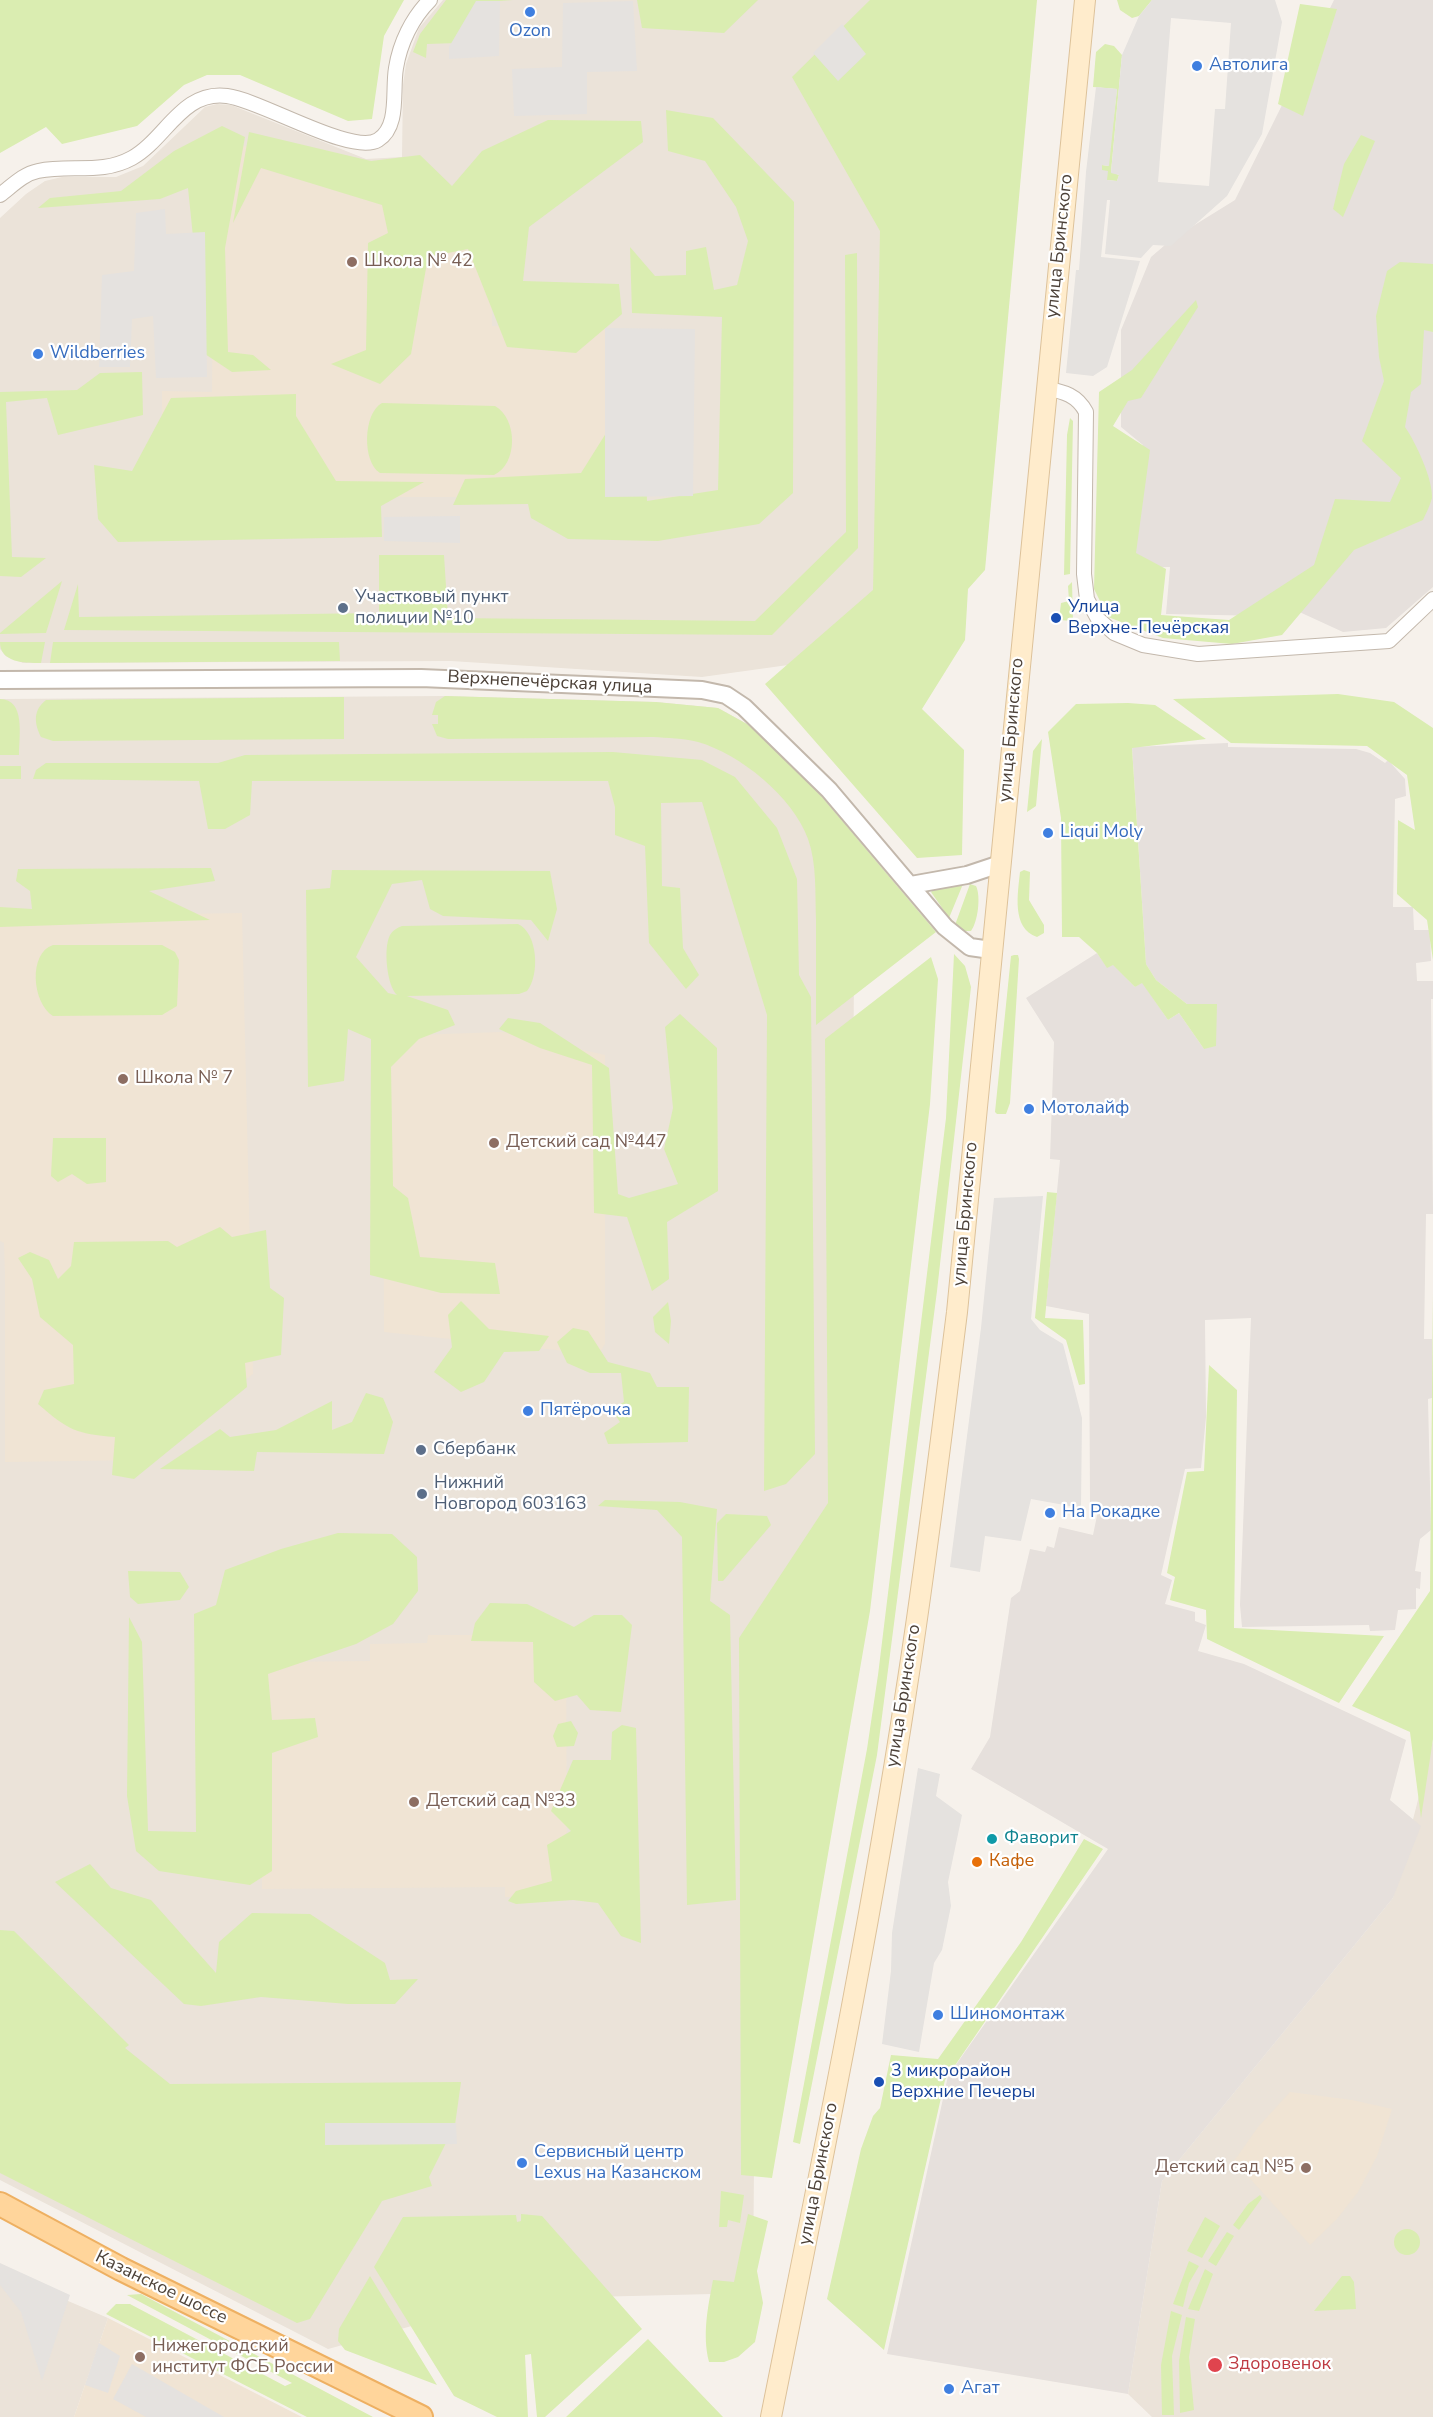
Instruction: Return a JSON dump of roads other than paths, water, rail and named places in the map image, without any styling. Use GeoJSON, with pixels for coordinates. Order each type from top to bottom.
{"type":"FeatureCollection","features":[{"type":"Feature","properties":{"kind":"main road","name":"улица Бринского"},"geometry":{"type":"LineString","coordinates":[[771,2417],[839,2069],[906,1694],[957,1312],[1085,0]]}},
{"type":"Feature","properties":{"kind":"main road","name":"Казанское шоссе"},"geometry":{"type":"LineString","coordinates":[[0,2204],[121,2269],[421,2417]]}},
{"type":"Feature","properties":{"kind":"street"},"geometry":{"type":"LineString","coordinates":[[0,195],[22,177],[37,171],[101,169],[125,161],[151,143],[177,114],[197,100],[210,96],[246,100],[341,140],[374,142],[384,136],[391,124],[396,67],[406,33],[430,0]]}},
{"type":"Feature","properties":{"kind":"street"},"geometry":{"type":"LineString","coordinates":[[1046,388],[1066,392],[1081,401],[1086,412],[1084,574],[1087,599],[1098,619],[1114,633],[1143,645],[1198,654],[1389,641],[1433,599]]}},
{"type":"Feature","properties":{"kind":"street","name":"Верхнепечёрская улица"},"geometry":{"type":"LineString","coordinates":[[0,680],[421,678],[702,690],[726,695],[744,707],[829,790],[945,927],[970,947],[991,950]]}},
{"type":"Feature","properties":{"kind":"street"},"geometry":{"type":"LineString","coordinates":[[911,885],[967,875],[1000,864]]}},
{"type":"Feature","properties":{"kind":"place","name":"Ozon"},"geometry":{"type":"Point","coordinates":[530,12]}},
{"type":"Feature","properties":{"kind":"place","name":"Автолига"},"geometry":{"type":"Point","coordinates":[1197,66]}},
{"type":"Feature","properties":{"kind":"place","name":"Школа № 42"},"geometry":{"type":"Point","coordinates":[352,262]}},
{"type":"Feature","properties":{"kind":"place","name":"Wildberries"},"geometry":{"type":"Point","coordinates":[38,354]}},
{"type":"Feature","properties":{"kind":"place","name":"Участковый пункт полиции №10"},"geometry":{"type":"Point","coordinates":[343,608]}},
{"type":"Feature","properties":{"kind":"place","name":"Улица Верхне-Печёрская"},"geometry":{"type":"Point","coordinates":[1056,618]}},
{"type":"Feature","properties":{"kind":"place","name":"Liqui Moly"},"geometry":{"type":"Point","coordinates":[1048,833]}},
{"type":"Feature","properties":{"kind":"place","name":"Школа № 7"},"geometry":{"type":"Point","coordinates":[123,1079]}},
{"type":"Feature","properties":{"kind":"place","name":"Мотолайф"},"geometry":{"type":"Point","coordinates":[1029,1109]}},
{"type":"Feature","properties":{"kind":"place","name":"Детский сад №447"},"geometry":{"type":"Point","coordinates":[494,1143]}},
{"type":"Feature","properties":{"kind":"place","name":"Пятёрочка"},"geometry":{"type":"Point","coordinates":[528,1411]}},
{"type":"Feature","properties":{"kind":"place","name":"Сбербанк"},"geometry":{"type":"Point","coordinates":[421,1450]}},
{"type":"Feature","properties":{"kind":"place","name":"Нижний Новгород 603163"},"geometry":{"type":"Point","coordinates":[422,1494]}},
{"type":"Feature","properties":{"kind":"place","name":"На Рокадке"},"geometry":{"type":"Point","coordinates":[1050,1513]}},
{"type":"Feature","properties":{"kind":"place","name":"Детский сад №33"},"geometry":{"type":"Point","coordinates":[414,1802]}},
{"type":"Feature","properties":{"kind":"place","name":"Фаворит"},"geometry":{"type":"Point","coordinates":[992,1839]}},
{"type":"Feature","properties":{"kind":"place","name":"Кафе"},"geometry":{"type":"Point","coordinates":[977,1862]}},
{"type":"Feature","properties":{"kind":"place","name":"Шиномонтаж"},"geometry":{"type":"Point","coordinates":[938,2015]}},
{"type":"Feature","properties":{"kind":"place","name":"3 микрорайон Верхние Печеры"},"geometry":{"type":"Point","coordinates":[879,2082]}},
{"type":"Feature","properties":{"kind":"place","name":"Сервисный центр Lexus на Казанском"},"geometry":{"type":"Point","coordinates":[522,2163]}},
{"type":"Feature","properties":{"kind":"place","name":"Детский сад №5"},"geometry":{"type":"Point","coordinates":[1306,2168]}},
{"type":"Feature","properties":{"kind":"place","name":"Нижегородский институт ФСБ России"},"geometry":{"type":"Point","coordinates":[140,2357]}},
{"type":"Feature","properties":{"kind":"place","name":"Здоровенок"},"geometry":{"type":"Point","coordinates":[1215,2365]}},
{"type":"Feature","properties":{"kind":"place","name":"Агат"},"geometry":{"type":"Point","coordinates":[949,2389]}}]}
